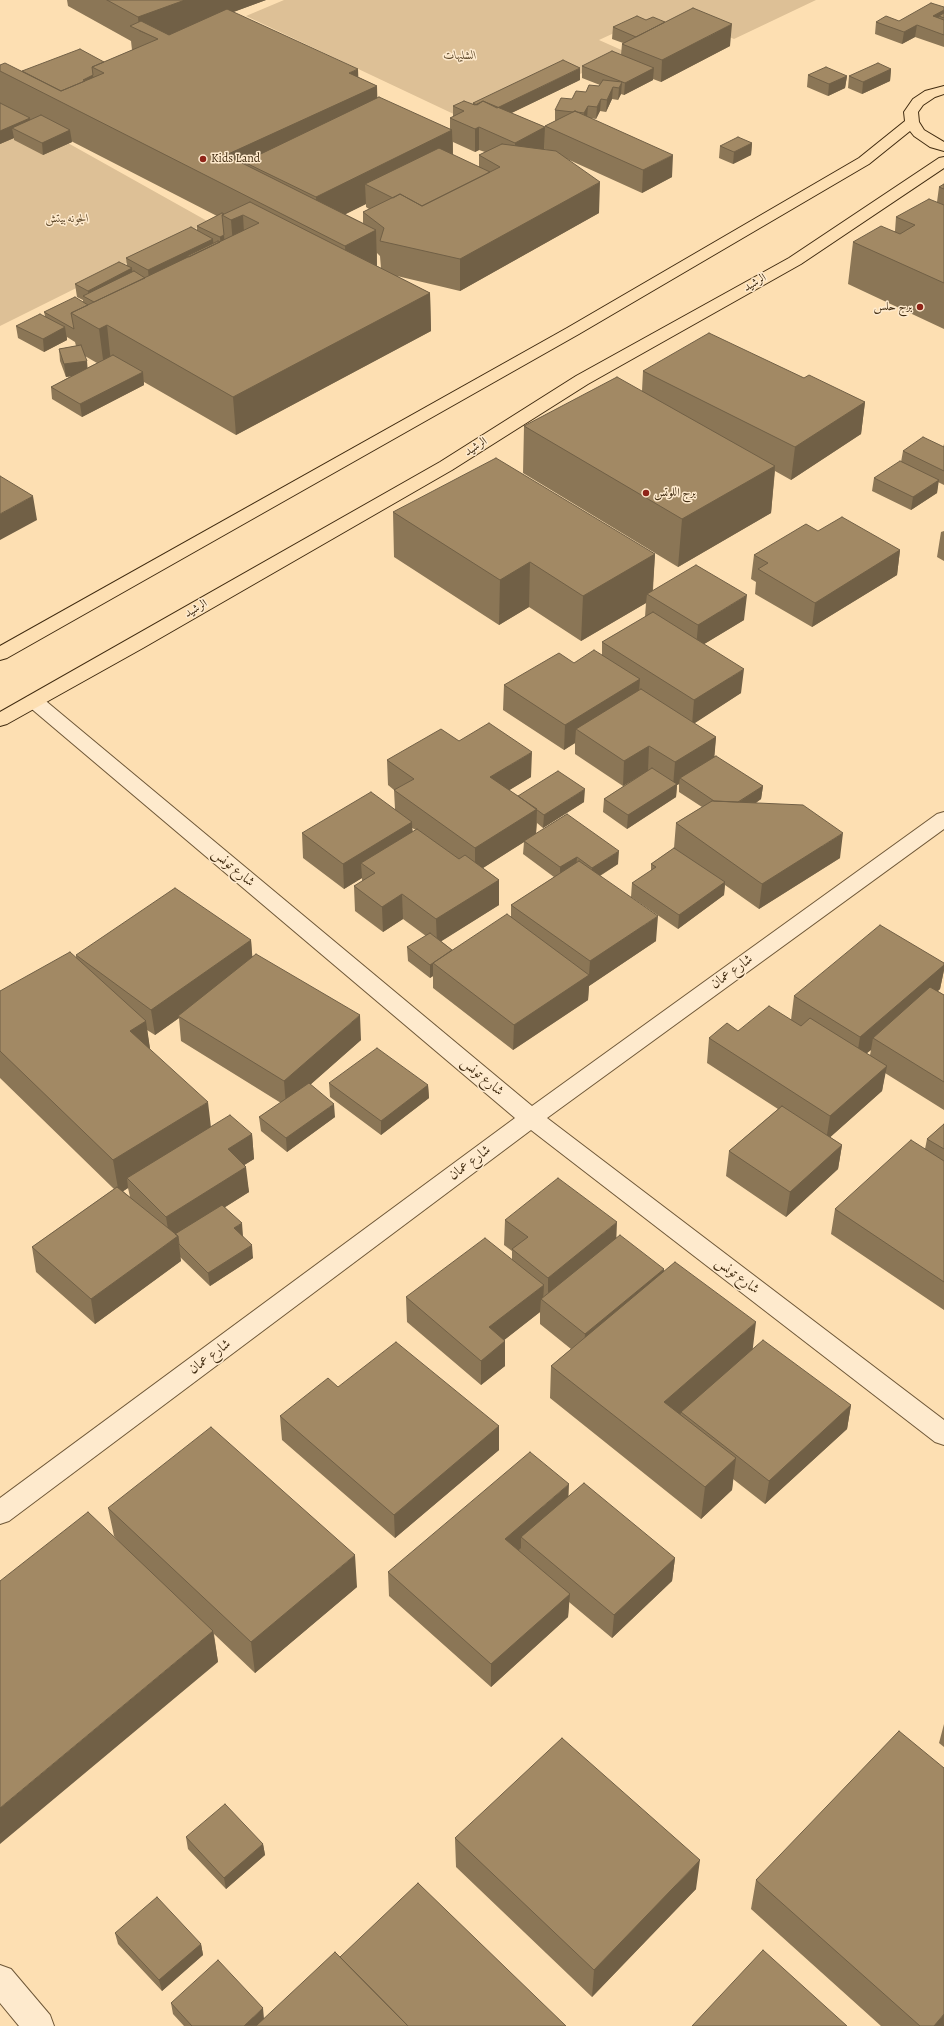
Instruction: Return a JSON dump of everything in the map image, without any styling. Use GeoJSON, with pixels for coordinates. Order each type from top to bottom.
{"type":"FeatureCollection","features":[{"type":"Feature","properties":{"kind":"main road"},"geometry":{"type":"LineString","coordinates":[[944,90],[930,94],[918,102],[911,112],[912,122],[919,133],[935,144],[944,147]]}},
{"type":"Feature","properties":{"kind":"main road"},"geometry":{"type":"LineString","coordinates":[[0,654],[573,331],[864,161],[912,122]]}},
{"type":"Feature","properties":{"kind":"main road","name":"الرشيد"},"geometry":{"type":"LineString","coordinates":[[0,720],[136,644],[446,466],[582,380],[795,261],[944,161]]}},
{"type":"Feature","properties":{"kind":"street","name":"شارع تونس"},"geometry":{"type":"LineString","coordinates":[[34,701],[531,1118],[944,1434]]}},
{"type":"Feature","properties":{"kind":"street","name":"شارع عمان"},"geometry":{"type":"LineString","coordinates":[[0,1513],[531,1118],[944,819]]}},
{"type":"Feature","properties":{"kind":"street"},"geometry":{"type":"LineString","coordinates":[[0,1980],[39,2026]]}},
{"type":"Feature","properties":{"kind":"green space","name":"الشليهات"},"geometry":{"type":"Polygon","coordinates":[[[284,0],[816,0],[734,39],[692,21],[668,33],[640,21],[599,40],[626,52],[580,74],[460,117],[246,16],[284,0]]]}},
{"type":"Feature","properties":{"kind":"green space","name":"الجونه بيتش"},"geometry":{"type":"Polygon","coordinates":[[[0,105],[209,222],[0,326],[0,105]]]}},
{"type":"Feature","properties":{"kind":"building"},"geometry":{"type":"Polygon","coordinates":[[[107,0],[185,0],[138,17],[107,0]]]}},
{"type":"Feature","properties":{"kind":"building"},"geometry":{"type":"Polygon","coordinates":[[[931,3],[944,7],[944,10],[933,16],[944,20],[944,35],[917,25],[904,32],[876,22],[886,16],[899,21],[931,3]]]}},
{"type":"Feature","properties":{"kind":"building"},"geometry":{"type":"Polygon","coordinates":[[[693,8],[732,24],[662,60],[622,44],[693,8]]]}},
{"type":"Feature","properties":{"kind":"building"},"geometry":{"type":"Polygon","coordinates":[[[227,9],[358,69],[349,73],[377,86],[226,155],[376,230],[345,246],[0,71],[0,65],[5,63],[61,91],[104,73],[92,67],[158,39],[130,26],[141,21],[169,35],[227,9]]]}},
{"type":"Feature","properties":{"kind":"building"},"geometry":{"type":"Polygon","coordinates":[[[944,13],[944,18],[939,16],[944,13]]]}},
{"type":"Feature","properties":{"kind":"building"},"geometry":{"type":"Polygon","coordinates":[[[637,16],[646,20],[653,17],[665,22],[636,37],[613,27],[637,16]]]}},
{"type":"Feature","properties":{"kind":"building"},"geometry":{"type":"Polygon","coordinates":[[[80,49],[104,62],[92,67],[93,75],[83,80],[85,81],[61,91],[22,71],[80,49]]]}},
{"type":"Feature","properties":{"kind":"building"},"geometry":{"type":"Polygon","coordinates":[[[612,51],[654,68],[625,83],[582,66],[612,51]]]}},
{"type":"Feature","properties":{"kind":"building"},"geometry":{"type":"Polygon","coordinates":[[[563,60],[580,68],[497,108],[483,101],[477,105],[473,103],[563,60]]]}},
{"type":"Feature","properties":{"kind":"building"},"geometry":{"type":"Polygon","coordinates":[[[878,63],[891,69],[863,82],[849,76],[878,63]]]}},
{"type":"Feature","properties":{"kind":"building"},"geometry":{"type":"Polygon","coordinates":[[[826,67],[847,76],[829,84],[808,75],[826,67]]]}},
{"type":"Feature","properties":{"kind":"building"},"geometry":{"type":"Polygon","coordinates":[[[603,80],[622,82],[619,88],[613,87],[607,100],[601,99],[597,107],[588,106],[584,113],[555,110],[561,98],[572,99],[576,91],[586,92],[589,85],[599,86],[603,80]]]}},
{"type":"Feature","properties":{"kind":"building"},"geometry":{"type":"Polygon","coordinates":[[[379,97],[452,130],[316,197],[244,162],[379,97]]]}},
{"type":"Feature","properties":{"kind":"building"},"geometry":{"type":"Polygon","coordinates":[[[464,101],[475,105],[483,101],[545,127],[515,143],[479,127],[475,129],[450,118],[464,111],[453,106],[464,101]]]}},
{"type":"Feature","properties":{"kind":"building"},"geometry":{"type":"Polygon","coordinates":[[[0,103],[30,118],[0,131],[0,103]]]}},
{"type":"Feature","properties":{"kind":"building"},"geometry":{"type":"Polygon","coordinates":[[[575,111],[673,155],[643,170],[545,126],[575,111]]]}},
{"type":"Feature","properties":{"kind":"building"},"geometry":{"type":"Polygon","coordinates":[[[41,115],[70,130],[42,143],[12,128],[41,115]]]}},
{"type":"Feature","properties":{"kind":"building"},"geometry":{"type":"Polygon","coordinates":[[[738,137],[752,143],[734,152],[720,146],[738,137]]]}},
{"type":"Feature","properties":{"kind":"building"},"geometry":{"type":"Polygon","coordinates":[[[502,144],[556,151],[600,182],[460,259],[380,241],[384,228],[363,212],[400,194],[422,206],[500,167],[479,155],[502,144]]]}},
{"type":"Feature","properties":{"kind":"building"},"geometry":{"type":"Polygon","coordinates":[[[439,148],[490,172],[422,206],[400,194],[393,198],[365,184],[439,148]]]}},
{"type":"Feature","properties":{"kind":"building"},"geometry":{"type":"Polygon","coordinates":[[[944,184],[944,189],[939,187],[944,184]]]}},
{"type":"Feature","properties":{"kind":"building"},"geometry":{"type":"Polygon","coordinates":[[[929,199],[944,205],[944,283],[853,242],[881,226],[900,234],[915,225],[896,217],[929,199]]]}},
{"type":"Feature","properties":{"kind":"building"},"geometry":{"type":"Polygon","coordinates":[[[250,202],[430,293],[233,397],[107,325],[99,329],[71,313],[259,223],[243,215],[231,220],[222,215],[250,202]]]}},
{"type":"Feature","properties":{"kind":"building"},"geometry":{"type":"Polygon","coordinates":[[[222,213],[224,214],[222,215],[224,235],[220,237],[197,226],[222,213]]]}},
{"type":"Feature","properties":{"kind":"building"},"geometry":{"type":"Polygon","coordinates":[[[191,227],[213,239],[148,270],[126,258],[191,227]]]}},
{"type":"Feature","properties":{"kind":"building"},"geometry":{"type":"Polygon","coordinates":[[[218,241],[220,242],[189,257],[187,256],[218,241]]]}},
{"type":"Feature","properties":{"kind":"building"},"geometry":{"type":"Polygon","coordinates":[[[119,262],[132,268],[88,291],[75,284],[119,262]]]}},
{"type":"Feature","properties":{"kind":"building"},"geometry":{"type":"Polygon","coordinates":[[[134,271],[145,278],[94,302],[83,296],[134,271]]]}},
{"type":"Feature","properties":{"kind":"building"},"geometry":{"type":"Polygon","coordinates":[[[75,297],[88,305],[71,313],[74,329],[44,312],[75,297]]]}},
{"type":"Feature","properties":{"kind":"building"},"geometry":{"type":"Polygon","coordinates":[[[40,314],[65,327],[43,339],[16,326],[40,314]]]}},
{"type":"Feature","properties":{"kind":"building"},"geometry":{"type":"Polygon","coordinates":[[[709,333],[804,378],[809,375],[865,402],[795,447],[643,371],[709,333]]]}},
{"type":"Feature","properties":{"kind":"building"},"geometry":{"type":"Polygon","coordinates":[[[81,345],[87,361],[64,364],[59,349],[81,345]]]}},
{"type":"Feature","properties":{"kind":"building"},"geometry":{"type":"Polygon","coordinates":[[[113,355],[143,372],[80,404],[51,387],[113,355]]]}},
{"type":"Feature","properties":{"kind":"building"},"geometry":{"type":"Polygon","coordinates":[[[617,377],[775,466],[682,519],[524,426],[617,377]]]}},
{"type":"Feature","properties":{"kind":"building"},"geometry":{"type":"Polygon","coordinates":[[[923,437],[944,447],[944,471],[903,451],[923,437]]]}},
{"type":"Feature","properties":{"kind":"building"},"geometry":{"type":"Polygon","coordinates":[[[496,458],[655,554],[583,596],[530,562],[500,580],[393,512],[496,458]]]}},
{"type":"Feature","properties":{"kind":"building"},"geometry":{"type":"Polygon","coordinates":[[[900,461],[939,480],[913,497],[874,478],[900,461]]]}},
{"type":"Feature","properties":{"kind":"building"},"geometry":{"type":"Polygon","coordinates":[[[0,476],[33,496],[0,514],[0,476]]]}},
{"type":"Feature","properties":{"kind":"building"},"geometry":{"type":"Polygon","coordinates":[[[842,517],[900,550],[815,603],[758,569],[768,563],[754,555],[806,524],[818,531],[842,517]]]}},
{"type":"Feature","properties":{"kind":"building"},"geometry":{"type":"Polygon","coordinates":[[[696,565],[747,595],[698,625],[647,594],[696,565]]]}},
{"type":"Feature","properties":{"kind":"building"},"geometry":{"type":"Polygon","coordinates":[[[653,612],[744,669],[694,700],[602,642],[653,612]]]}},
{"type":"Feature","properties":{"kind":"building"},"geometry":{"type":"Polygon","coordinates":[[[594,650],[640,679],[565,725],[504,685],[559,653],[574,663],[594,650]]]}},
{"type":"Feature","properties":{"kind":"building"},"geometry":{"type":"Polygon","coordinates":[[[641,689],[716,737],[675,762],[649,746],[624,761],[576,729],[641,689]]]}},
{"type":"Feature","properties":{"kind":"building"},"geometry":{"type":"Polygon","coordinates":[[[489,723],[532,752],[490,777],[537,809],[475,848],[394,790],[414,779],[387,760],[441,729],[459,741],[489,723]]]}},
{"type":"Feature","properties":{"kind":"building"},"geometry":{"type":"Polygon","coordinates":[[[716,756],[763,786],[738,802],[714,801],[680,778],[716,756]]]}},
{"type":"Feature","properties":{"kind":"building"},"geometry":{"type":"Polygon","coordinates":[[[652,768],[677,784],[628,815],[604,799],[652,768]]]}},
{"type":"Feature","properties":{"kind":"building"},"geometry":{"type":"Polygon","coordinates":[[[558,771],[585,789],[544,815],[518,796],[558,771]]]}},
{"type":"Feature","properties":{"kind":"building"},"geometry":{"type":"Polygon","coordinates":[[[371,792],[412,822],[343,864],[302,833],[371,792]]]}},
{"type":"Feature","properties":{"kind":"building"},"geometry":{"type":"Polygon","coordinates":[[[712,801],[803,805],[843,833],[762,884],[676,823],[712,801]]]}},
{"type":"Feature","properties":{"kind":"building"},"geometry":{"type":"Polygon","coordinates":[[[567,814],[619,851],[592,868],[577,857],[560,867],[524,841],[567,814]]]}},
{"type":"Feature","properties":{"kind":"building"},"geometry":{"type":"Polygon","coordinates":[[[417,829],[459,859],[465,855],[499,880],[436,919],[402,894],[382,907],[354,886],[375,873],[361,863],[417,829]]]}},
{"type":"Feature","properties":{"kind":"building"},"geometry":{"type":"Polygon","coordinates":[[[674,848],[725,882],[679,915],[632,883],[656,867],[651,864],[674,848]]]}},
{"type":"Feature","properties":{"kind":"building"},"geometry":{"type":"Polygon","coordinates":[[[579,861],[658,916],[590,961],[511,905],[579,861]]]}},
{"type":"Feature","properties":{"kind":"building"},"geometry":{"type":"Polygon","coordinates":[[[175,888],[251,940],[151,1010],[76,955],[175,888]]]}},
{"type":"Feature","properties":{"kind":"building"},"geometry":{"type":"Polygon","coordinates":[[[507,914],[589,975],[514,1025],[433,963],[507,914]]]}},
{"type":"Feature","properties":{"kind":"building"},"geometry":{"type":"Polygon","coordinates":[[[880,925],[944,963],[944,965],[860,1037],[794,996],[880,925]]]}},
{"type":"Feature","properties":{"kind":"building"},"geometry":{"type":"Polygon","coordinates":[[[430,933],[452,950],[430,965],[407,947],[430,933]]]}},
{"type":"Feature","properties":{"kind":"building"},"geometry":{"type":"Polygon","coordinates":[[[70,952],[146,1021],[130,1031],[208,1102],[113,1160],[0,1051],[0,991],[70,952]]]}},
{"type":"Feature","properties":{"kind":"building"},"geometry":{"type":"Polygon","coordinates":[[[256,954],[360,1015],[284,1081],[178,1016],[256,954]]]}},
{"type":"Feature","properties":{"kind":"building"},"geometry":{"type":"Polygon","coordinates":[[[930,987],[944,995],[944,1082],[873,1038],[930,987]]]}},
{"type":"Feature","properties":{"kind":"building"},"geometry":{"type":"Polygon","coordinates":[[[769,1006],[801,1026],[810,1018],[887,1066],[830,1116],[709,1038],[727,1023],[738,1031],[769,1006]]]}},
{"type":"Feature","properties":{"kind":"building"},"geometry":{"type":"Polygon","coordinates":[[[377,1048],[428,1085],[381,1121],[329,1083],[377,1048]]]}},
{"type":"Feature","properties":{"kind":"building"},"geometry":{"type":"Polygon","coordinates":[[[309,1083],[334,1104],[286,1138],[259,1117],[309,1083]]]}},
{"type":"Feature","properties":{"kind":"building"},"geometry":{"type":"Polygon","coordinates":[[[782,1106],[842,1145],[790,1192],[729,1151],[782,1106]]]}},
{"type":"Feature","properties":{"kind":"building"},"geometry":{"type":"Polygon","coordinates":[[[230,1115],[252,1134],[228,1149],[246,1167],[166,1217],[127,1178],[230,1115]]]}},
{"type":"Feature","properties":{"kind":"building"},"geometry":{"type":"Polygon","coordinates":[[[944,1124],[944,1149],[927,1139],[944,1124]]]}},
{"type":"Feature","properties":{"kind":"building"},"geometry":{"type":"Polygon","coordinates":[[[911,1140],[944,1161],[944,1282],[835,1209],[911,1140]]]}},
{"type":"Feature","properties":{"kind":"building"},"geometry":{"type":"Polygon","coordinates":[[[558,1178],[617,1222],[548,1278],[512,1249],[528,1237],[505,1220],[558,1178]]]}},
{"type":"Feature","properties":{"kind":"building"},"geometry":{"type":"Polygon","coordinates":[[[117,1187],[178,1236],[91,1299],[32,1247],[117,1187]]]}},
{"type":"Feature","properties":{"kind":"building"},"geometry":{"type":"Polygon","coordinates":[[[222,1205],[242,1223],[234,1228],[252,1245],[208,1273],[179,1244],[178,1236],[175,1234],[222,1205]]]}},
{"type":"Feature","properties":{"kind":"building"},"geometry":{"type":"Polygon","coordinates":[[[620,1235],[664,1269],[585,1334],[541,1299],[620,1235]]]}},
{"type":"Feature","properties":{"kind":"building"},"geometry":{"type":"Polygon","coordinates":[[[485,1238],[544,1285],[489,1327],[505,1341],[481,1361],[406,1297],[485,1238]]]}},
{"type":"Feature","properties":{"kind":"building"},"geometry":{"type":"Polygon","coordinates":[[[675,1262],[756,1322],[664,1402],[736,1458],[705,1487],[551,1366],[675,1262]]]}},
{"type":"Feature","properties":{"kind":"building"},"geometry":{"type":"Polygon","coordinates":[[[763,1340],[851,1405],[769,1481],[681,1412],[763,1340]]]}},
{"type":"Feature","properties":{"kind":"building"},"geometry":{"type":"Polygon","coordinates":[[[396,1342],[499,1426],[394,1515],[280,1416],[328,1378],[338,1387],[396,1342]]]}},
{"type":"Feature","properties":{"kind":"building"},"geometry":{"type":"Polygon","coordinates":[[[211,1427],[355,1555],[251,1642],[108,1508],[211,1427]]]}},
{"type":"Feature","properties":{"kind":"building"},"geometry":{"type":"Polygon","coordinates":[[[530,1452],[569,1484],[505,1539],[570,1594],[491,1664],[388,1572],[530,1452]]]}},
{"type":"Feature","properties":{"kind":"building"},"geometry":{"type":"Polygon","coordinates":[[[584,1483],[675,1558],[614,1615],[521,1537],[584,1483]]]}},
{"type":"Feature","properties":{"kind":"building"},"geometry":{"type":"Polygon","coordinates":[[[88,1512],[213,1631],[0,1808],[0,1581],[88,1512]]]}},
{"type":"Feature","properties":{"kind":"building"},"geometry":{"type":"Polygon","coordinates":[[[899,1731],[944,1768],[944,2014],[934,2026],[920,2026],[756,1880],[899,1731]]]}},
{"type":"Feature","properties":{"kind":"building"},"geometry":{"type":"Polygon","coordinates":[[[562,1738],[700,1860],[594,1970],[455,1838],[562,1738]]]}},
{"type":"Feature","properties":{"kind":"building"},"geometry":{"type":"Polygon","coordinates":[[[225,1804],[263,1844],[224,1878],[186,1837],[225,1804]]]}},
{"type":"Feature","properties":{"kind":"building"},"geometry":{"type":"Polygon","coordinates":[[[418,1883],[566,2026],[408,2026],[340,1957],[418,1883]]]}},
{"type":"Feature","properties":{"kind":"building"},"geometry":{"type":"Polygon","coordinates":[[[157,1897],[201,1944],[159,1980],[115,1933],[157,1897]]]}},
{"type":"Feature","properties":{"kind":"building"},"geometry":{"type":"Polygon","coordinates":[[[763,1950],[847,2026],[692,2026],[763,1950]]]}},
{"type":"Feature","properties":{"kind":"building"},"geometry":{"type":"Polygon","coordinates":[[[335,1952],[408,2026],[256,2026],[335,1952]]]}},
{"type":"Feature","properties":{"kind":"building"},"geometry":{"type":"Polygon","coordinates":[[[218,1960],[263,2008],[244,2026],[192,2026],[171,2003],[218,1960]]]}},
{"type":"Feature","properties":{"kind":"place","name":"Kids Land"},"geometry":{"type":"Point","coordinates":[203,159]}},
{"type":"Feature","properties":{"kind":"place","name":"برج حلس"},"geometry":{"type":"Point","coordinates":[920,307]}},
{"type":"Feature","properties":{"kind":"place","name":"برج اللوتس"},"geometry":{"type":"Point","coordinates":[646,493]}}]}
